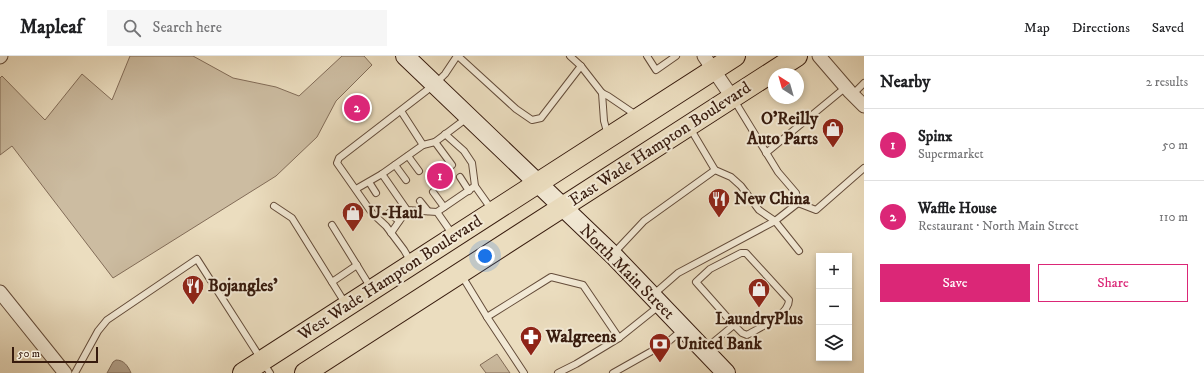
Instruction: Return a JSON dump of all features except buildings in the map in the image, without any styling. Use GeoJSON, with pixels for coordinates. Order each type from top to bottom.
{"type":"FeatureCollection","features":[{"type":"Feature","properties":{"kind":"main road","name":"North Main Street"},"geometry":{"type":"LineString","coordinates":[[404,56],[612,255],[723,372]]}},
{"type":"Feature","properties":{"kind":"main road","name":"East Wade Hampton Boulevard"},"geometry":{"type":"LineString","coordinates":[[538,183],[639,117],[709,63],[735,56]]}},
{"type":"Feature","properties":{"kind":"main road","name":"East Wade Hampton Boulevard"},"geometry":{"type":"LineString","coordinates":[[562,207],[797,56]]}},
{"type":"Feature","properties":{"kind":"main road","name":"West Wade Hampton Boulevard"},"geometry":{"type":"LineString","coordinates":[[243,373],[266,367],[372,289],[538,183]]}},
{"type":"Feature","properties":{"kind":"main road","name":"West Wade Hampton Boulevard"},"geometry":{"type":"LineString","coordinates":[[305,373],[562,207]]}},
{"type":"Feature","properties":{"kind":"street"},"geometry":{"type":"LineString","coordinates":[[819,56],[864,106]]}},
{"type":"Feature","properties":{"kind":"street"},"geometry":{"type":"LineString","coordinates":[[709,63],[732,97]]}},
{"type":"Feature","properties":{"kind":"street"},"geometry":{"type":"LineString","coordinates":[[0,292],[65,373]]}},
{"type":"Feature","properties":{"kind":"lane"},"geometry":{"type":"LineString","coordinates":[[412,264],[386,226],[372,213],[337,163],[339,158],[435,84],[445,74],[458,56],[516,109],[532,120],[541,118],[581,66]]}},
{"type":"Feature","properties":{"kind":"lane"},"geometry":{"type":"LineString","coordinates":[[570,56],[581,66],[602,93],[639,117]]}},
{"type":"Feature","properties":{"kind":"lane"},"geometry":{"type":"LineString","coordinates":[[647,56],[656,70],[676,56]]}},
{"type":"Feature","properties":{"kind":"lane"},"geometry":{"type":"LineString","coordinates":[[766,153],[849,91],[864,83]]}},
{"type":"Feature","properties":{"kind":"lane"},"geometry":{"type":"LineString","coordinates":[[602,93],[604,121],[609,137]]}},
{"type":"Feature","properties":{"kind":"lane"},"geometry":{"type":"LineString","coordinates":[[732,97],[778,172],[796,193],[798,203]]}},
{"type":"Feature","properties":{"kind":"lane"},"geometry":{"type":"LineString","coordinates":[[400,111],[423,145]]}},
{"type":"Feature","properties":{"kind":"lane"},"geometry":{"type":"LineString","coordinates":[[356,189],[382,174],[423,145],[435,142],[469,117]]}},
{"type":"Feature","properties":{"kind":"lane"},"geometry":{"type":"LineString","coordinates":[[688,125],[715,170],[731,177],[741,186],[759,210],[775,221],[799,251]]}},
{"type":"Feature","properties":{"kind":"lane"},"geometry":{"type":"LineString","coordinates":[[445,134],[464,151],[472,163],[475,186],[493,211]]}},
{"type":"Feature","properties":{"kind":"lane"},"geometry":{"type":"LineString","coordinates":[[435,142],[452,165]]}},
{"type":"Feature","properties":{"kind":"lane"},"geometry":{"type":"LineString","coordinates":[[408,156],[419,171]]}},
{"type":"Feature","properties":{"kind":"lane"},"geometry":{"type":"LineString","coordinates":[[395,165],[406,180]]}},
{"type":"Feature","properties":{"kind":"lane"},"geometry":{"type":"LineString","coordinates":[[798,203],[816,210],[864,168]]}},
{"type":"Feature","properties":{"kind":"lane"},"geometry":{"type":"LineString","coordinates":[[612,255],[644,221],[715,170]]}},
{"type":"Feature","properties":{"kind":"lane"},"geometry":{"type":"LineString","coordinates":[[382,174],[407,210]]}},
{"type":"Feature","properties":{"kind":"lane"},"geometry":{"type":"LineString","coordinates":[[460,177],[469,191]]}},
{"type":"Feature","properties":{"kind":"lane"},"geometry":{"type":"LineString","coordinates":[[369,182],[376,193]]}},
{"type":"Feature","properties":{"kind":"lane"},"geometry":{"type":"LineString","coordinates":[[407,210],[437,212],[475,186]]}},
{"type":"Feature","properties":{"kind":"lane"},"geometry":{"type":"LineString","coordinates":[[433,192],[444,207]]}},
{"type":"Feature","properties":{"kind":"lane"},"geometry":{"type":"LineString","coordinates":[[420,201],[428,211]]}},
{"type":"Feature","properties":{"kind":"lane"},"geometry":{"type":"LineString","coordinates":[[558,373],[619,338],[656,301],[678,273],[775,221],[798,203]]}},
{"type":"Feature","properties":{"kind":"lane"},"geometry":{"type":"LineString","coordinates":[[274,206],[292,218],[347,306]]}},
{"type":"Feature","properties":{"kind":"lane"},"geometry":{"type":"LineString","coordinates":[[391,233],[407,210]]}},
{"type":"Feature","properties":{"kind":"lane"},"geometry":{"type":"LineString","coordinates":[[437,212],[454,236]]}},
{"type":"Feature","properties":{"kind":"lane"},"geometry":{"type":"LineString","coordinates":[[389,213],[399,221]]}},
{"type":"Feature","properties":{"kind":"lane"},"geometry":{"type":"LineString","coordinates":[[332,225],[372,289]]}},
{"type":"Feature","properties":{"kind":"lane"},"geometry":{"type":"LineString","coordinates":[[741,252],[746,253],[751,257],[789,300],[789,304],[779,316],[747,335],[742,333],[734,325],[696,282],[710,269],[741,252]]}},
{"type":"Feature","properties":{"kind":"lane"},"geometry":{"type":"LineString","coordinates":[[76,373],[98,331],[107,320],[197,259],[266,367]]}},
{"type":"Feature","properties":{"kind":"lane"},"geometry":{"type":"LineString","coordinates":[[332,282],[357,266]]}},
{"type":"Feature","properties":{"kind":"lane"},"geometry":{"type":"LineString","coordinates":[[460,273],[524,373]]}},
{"type":"Feature","properties":{"kind":"lane"},"geometry":{"type":"LineString","coordinates":[[487,317],[551,277],[583,285],[619,338]]}},
{"type":"Feature","properties":{"kind":"lane"},"geometry":{"type":"LineString","coordinates":[[703,350],[734,325]]}},
{"type":"Feature","properties":{"kind":"lane"},"geometry":{"type":"LineString","coordinates":[[613,373],[668,342],[683,329]]}},
{"type":"Feature","properties":{"kind":"shaded area"},"geometry":{"type":"Polygon","coordinates":[[[130,56],[193,56],[233,78],[276,87],[299,96],[342,56],[364,56],[372,65],[336,101],[317,137],[276,176],[113,278],[12,146],[0,155],[0,78],[2,76],[45,120],[82,74],[112,100],[130,56]]]}},
{"type":"Feature","properties":{"kind":"shaded area"},"geometry":{"type":"Polygon","coordinates":[[[497,354],[510,373],[486,373],[480,365],[497,354]]]}},
{"type":"Feature","properties":{"kind":"shaded area"},"geometry":{"type":"Polygon","coordinates":[[[116,360],[125,364],[131,373],[107,373],[113,362],[116,360]]]}},
{"type":"Feature","properties":{"kind":"place","name":"Waffle House"},"geometry":{"type":"Point","coordinates":[357,108]}},
{"type":"Feature","properties":{"kind":"place","name":"O'Reilly Auto Parts"},"geometry":{"type":"Point","coordinates":[833,148]}},
{"type":"Feature","properties":{"kind":"place","name":"Spinx"},"geometry":{"type":"Point","coordinates":[440,176]}},
{"type":"Feature","properties":{"kind":"place","name":"New China"},"geometry":{"type":"Point","coordinates":[719,218]}},
{"type":"Feature","properties":{"kind":"place","name":"U-Haul"},"geometry":{"type":"Point","coordinates":[353,232]}},
{"type":"Feature","properties":{"kind":"place","name":"Bojangles'"},"geometry":{"type":"Point","coordinates":[193,306]}},
{"type":"Feature","properties":{"kind":"place","name":"LaundryPlus"},"geometry":{"type":"Point","coordinates":[759,308]}},
{"type":"Feature","properties":{"kind":"place","name":"Walgreens"},"geometry":{"type":"Point","coordinates":[531,356]}},
{"type":"Feature","properties":{"kind":"place","name":"United Bank"},"geometry":{"type":"Point","coordinates":[660,364]}}]}
